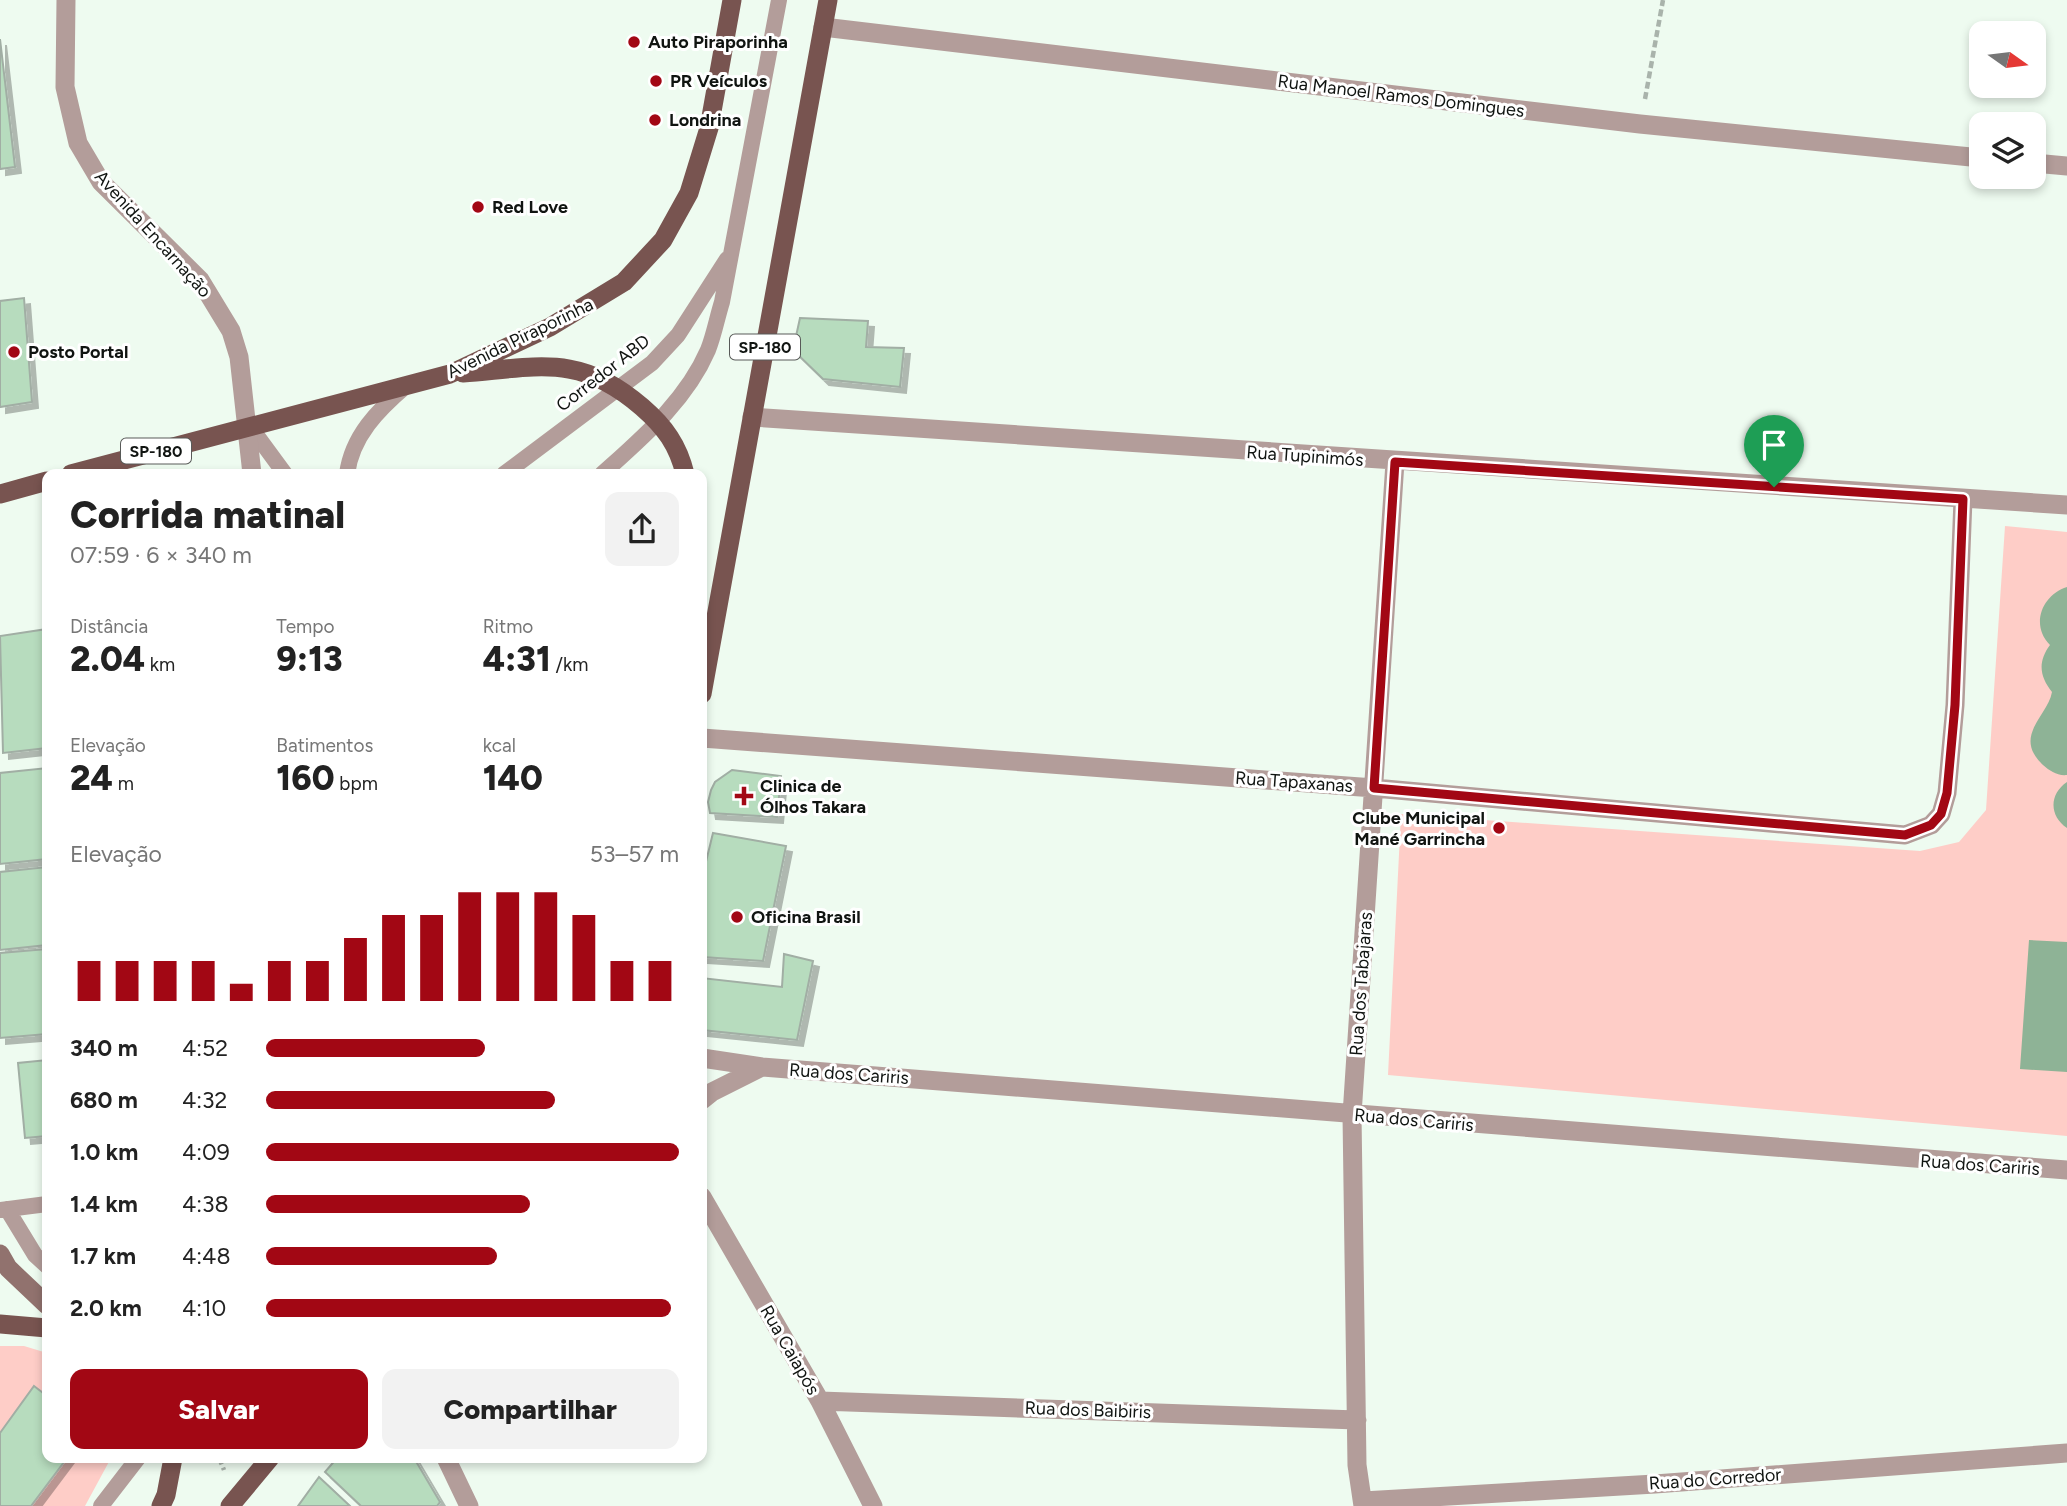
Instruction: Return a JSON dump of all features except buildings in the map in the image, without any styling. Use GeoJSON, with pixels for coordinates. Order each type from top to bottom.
{"type":"FeatureCollection","features":[{"type":"Feature","properties":{"kind":"main road","name":"Avenida Piraporinha"},"geometry":{"type":"LineString","coordinates":[[89,469],[450,374],[597,301],[624,282],[663,240],[689,193],[709,128],[732,0]]}},
{"type":"Feature","properties":{"kind":"main road","name":"SP-180"},"geometry":{"type":"LineString","coordinates":[[707,666],[828,0]]}},
{"type":"Feature","properties":{"kind":"main road"},"geometry":{"type":"LineString","coordinates":[[450,374],[555,367],[592,374],[619,387],[658,422],[680,454],[684,469]]}},
{"type":"Feature","properties":{"kind":"main road"},"geometry":{"type":"LineString","coordinates":[[0,494],[42,482]]}},
{"type":"Feature","properties":{"kind":"main road"},"geometry":{"type":"LineString","coordinates":[[0,1254],[8,1268],[42,1300]]}},
{"type":"Feature","properties":{"kind":"main road"},"geometry":{"type":"LineString","coordinates":[[0,1324],[42,1328]]}},
{"type":"Feature","properties":{"kind":"main road"},"geometry":{"type":"LineString","coordinates":[[160,1506],[166,1495],[172,1463]]}},
{"type":"Feature","properties":{"kind":"main road"},"geometry":{"type":"LineString","coordinates":[[230,1506],[266,1463]]}},
{"type":"Feature","properties":{"kind":"street","name":"Avenida Encarnação"},"geometry":{"type":"LineString","coordinates":[[66,0],[63,36],[65,87],[78,143],[101,182],[200,280],[219,309],[239,357],[249,425],[252,469]]}},
{"type":"Feature","properties":{"kind":"street","name":"Rua Manoel Ramos Domingues"},"geometry":{"type":"LineString","coordinates":[[823,27],[1640,124],[1969,157]]}},
{"type":"Feature","properties":{"kind":"street"},"geometry":{"type":"LineString","coordinates":[[2046,164],[2067,166]]}},
{"type":"Feature","properties":{"kind":"street","name":"Rua Tupinimós"},"geometry":{"type":"LineString","coordinates":[[752,417],[2067,505]]}},
{"type":"Feature","properties":{"kind":"street","name":"Rua dos Tabajaras"},"geometry":{"type":"LineString","coordinates":[[1363,1504],[1357,1465],[1352,1115],[1395,462]]}},
{"type":"Feature","properties":{"kind":"street","name":"Rua Tapaxanas"},"geometry":{"type":"LineString","coordinates":[[707,738],[1374,788],[1905,835],[1922,831],[1941,814],[1947,793],[1955,705],[1963,499]]}},
{"type":"Feature","properties":{"kind":"street","name":"Rua dos Cariris"},"geometry":{"type":"LineString","coordinates":[[707,1059],[762,1067],[2067,1170]]}},
{"type":"Feature","properties":{"kind":"street"},"geometry":{"type":"LineString","coordinates":[[707,1096],[762,1067]]}},
{"type":"Feature","properties":{"kind":"street","name":"Rua Caiapós"},"geometry":{"type":"LineString","coordinates":[[707,1206],[820,1401],[873,1506]]}},
{"type":"Feature","properties":{"kind":"street","name":"Rua dos Baibiris"},"geometry":{"type":"LineString","coordinates":[[820,1401],[1357,1420]]}},
{"type":"Feature","properties":{"kind":"street","name":"Rua do Corredor"},"geometry":{"type":"LineString","coordinates":[[1363,1504],[2067,1453]]}},
{"type":"Feature","properties":{"kind":"street"},"geometry":{"type":"LineString","coordinates":[[448,1463],[469,1506]]}},
{"type":"Feature","properties":{"kind":"lane","name":"Corredor ABD"},"geometry":{"type":"LineString","coordinates":[[607,469],[658,422],[697,372],[709,348],[732,251],[779,0]]}},
{"type":"Feature","properties":{"kind":"lane","name":"Corredor ABD"},"geometry":{"type":"LineString","coordinates":[[511,469],[652,363],[678,335],[732,251]]}},
{"type":"Feature","properties":{"kind":"lane"},"geometry":{"type":"LineString","coordinates":[[349,469],[357,441],[369,421],[408,385]]}},
{"type":"Feature","properties":{"kind":"lane","name":"Avenida Encarnação"},"geometry":{"type":"LineString","coordinates":[[249,425],[281,469]]}},
{"type":"Feature","properties":{"kind":"lane"},"geometry":{"type":"LineString","coordinates":[[42,1205],[4,1209],[42,1261]]}},
{"type":"Feature","properties":{"kind":"lane"},"geometry":{"type":"LineString","coordinates":[[101,1506],[134,1463]]}},
{"type":"Feature","properties":{"kind":"path"},"geometry":{"type":"LineString","coordinates":[[1640,124],[1662,0]]}},
{"type":"Feature","properties":{"kind":"shaded area","name":"Clube Municipal Mané Garrincha"},"geometry":{"type":"Polygon","coordinates":[[[2005,526],[2067,532],[2067,1136],[1388,1075],[1401,814],[1920,851],[1959,842],[1986,810],[2005,526]]]}},
{"type":"Feature","properties":{"kind":"shaded area"},"geometry":{"type":"Polygon","coordinates":[[[2067,587],[2067,775],[2063,775],[2054,773],[2034,755],[2031,735],[2052,692],[2042,674],[2043,657],[2050,645],[2044,637],[2040,620],[2045,604],[2058,591],[2067,587]]]}},
{"type":"Feature","properties":{"kind":"shaded area"},"geometry":{"type":"Polygon","coordinates":[[[2067,782],[2067,828],[2054,811],[2054,799],[2067,782]]]}},
{"type":"Feature","properties":{"kind":"shaded area"},"geometry":{"type":"Polygon","coordinates":[[[2029,940],[2067,942],[2067,1072],[2020,1069],[2029,940]]]}},
{"type":"Feature","properties":{"kind":"shaded area"},"geometry":{"type":"Polygon","coordinates":[[[0,1346],[24,1346],[42,1351],[42,1463],[108,1463],[85,1506],[0,1506],[0,1346]]]}},
{"type":"Feature","properties":{"kind":"place","name":"Auto Piraporinha"},"geometry":{"type":"Point","coordinates":[634,42]}},
{"type":"Feature","properties":{"kind":"place","name":"PR Veículos"},"geometry":{"type":"Point","coordinates":[656,81]}},
{"type":"Feature","properties":{"kind":"place","name":"Londrina"},"geometry":{"type":"Point","coordinates":[655,120]}},
{"type":"Feature","properties":{"kind":"place","name":"Red Love"},"geometry":{"type":"Point","coordinates":[478,207]}},
{"type":"Feature","properties":{"kind":"place","name":"Posto Portal"},"geometry":{"type":"Point","coordinates":[14,352]}},
{"type":"Feature","properties":{"kind":"place","name":"Clinica de Ólhos Takara"},"geometry":{"type":"Point","coordinates":[744,796]}},
{"type":"Feature","properties":{"kind":"place","name":"Clube Municipal Mané Garrincha"},"geometry":{"type":"Point","coordinates":[1499,828]}},
{"type":"Feature","properties":{"kind":"place","name":"Oficina Brasil"},"geometry":{"type":"Point","coordinates":[737,917]}},
{"type":"Feature","properties":{"kind":"route"},"geometry":{"type":"LineString","coordinates":[[1395,462],[1774,487],[1963,499],[1955,705],[1947,793],[1941,814],[1931,825],[1922,831],[1905,835],[1374,788],[1395,462]]}}]}
